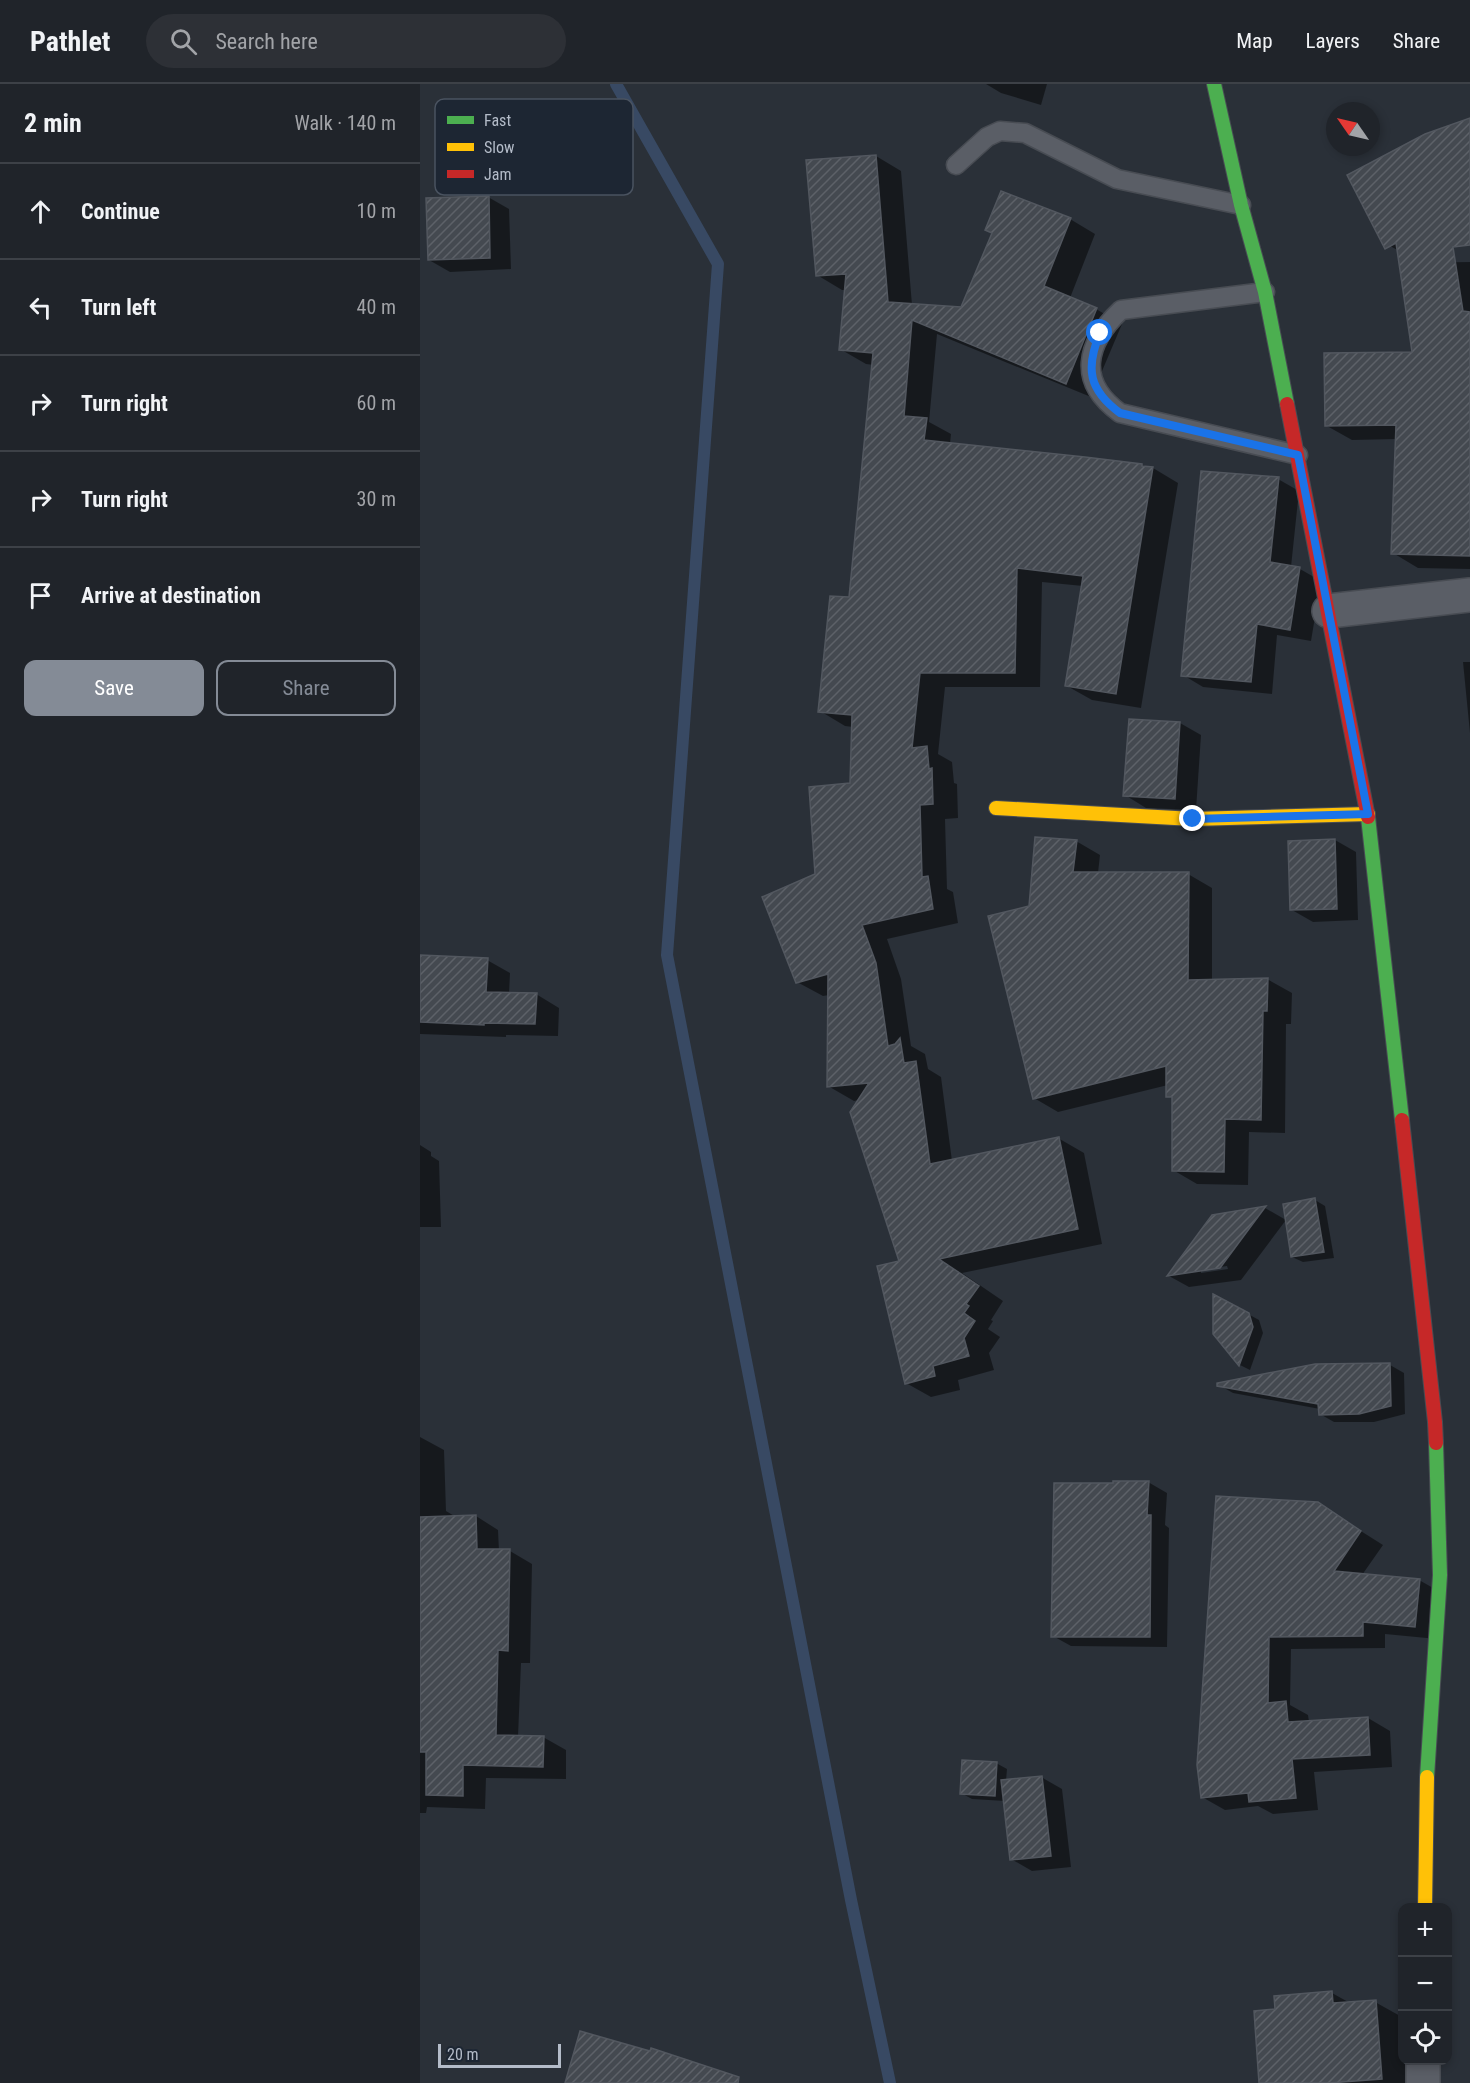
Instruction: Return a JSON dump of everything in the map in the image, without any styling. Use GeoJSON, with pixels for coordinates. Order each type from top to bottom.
{"type":"FeatureCollection","features":[{"type":"Feature","properties":{"kind":"street"},"geometry":{"type":"LineString","coordinates":[[1214,84],[1241,205],[1265,292],[1368,814],[1435,1422],[1440,1575],[1426,1765],[1425,1903]]}},
{"type":"Feature","properties":{"kind":"street"},"geometry":{"type":"LineString","coordinates":[[1329,611],[1470,595]]}},
{"type":"Feature","properties":{"kind":"street"},"geometry":{"type":"LineString","coordinates":[[996,808],[1193,819],[1368,814]]}},
{"type":"Feature","properties":{"kind":"street"},"geometry":{"type":"LineString","coordinates":[[1423,2083],[1424,2065]]}},
{"type":"Feature","properties":{"kind":"lane"},"geometry":{"type":"LineString","coordinates":[[956,165],[987,137],[1000,132],[1024,133],[1117,179],[1241,205]]}},
{"type":"Feature","properties":{"kind":"lane"},"geometry":{"type":"LineString","coordinates":[[1265,292],[1120,310],[1100,333],[1093,349],[1092,381],[1107,404],[1120,413],[1298,455]]}},
{"type":"Feature","properties":{"kind":"building"},"geometry":{"type":"Polygon","coordinates":[[[1470,118],[1470,245],[1453,247],[1463,311],[1470,312],[1470,556],[1391,554],[1396,425],[1325,426],[1324,353],[1412,352],[1396,243],[1385,249],[1347,175],[1425,134],[1470,118]]]}},
{"type":"Feature","properties":{"kind":"building"},"geometry":{"type":"Polygon","coordinates":[[[876,155],[888,302],[961,307],[992,233],[985,230],[1001,191],[1071,218],[1044,286],[1097,308],[1066,384],[912,320],[904,416],[927,418],[924,440],[1085,457],[1153,467],[1116,694],[1065,686],[1083,576],[1017,568],[1015,673],[920,673],[912,748],[927,746],[929,769],[932,768],[933,804],[920,805],[922,877],[928,876],[933,909],[862,925],[876,963],[888,1046],[895,1044],[900,1038],[904,1063],[916,1061],[930,1164],[1059,1137],[1078,1229],[939,1259],[979,1286],[966,1304],[969,1306],[964,1313],[975,1321],[964,1338],[969,1356],[933,1366],[935,1376],[905,1384],[877,1266],[899,1261],[850,1112],[869,1083],[827,1087],[828,974],[796,983],[762,897],[815,874],[809,787],[850,783],[852,715],[818,712],[830,596],[849,597],[873,353],[839,350],[846,274],[816,276],[806,160],[876,155]]]}},
{"type":"Feature","properties":{"kind":"building"},"geometry":{"type":"Polygon","coordinates":[[[489,196],[490,258],[428,260],[426,198],[489,196]]]}},
{"type":"Feature","properties":{"kind":"building"},"geometry":{"type":"Polygon","coordinates":[[[1201,471],[1279,477],[1270,562],[1300,567],[1290,630],[1257,624],[1251,682],[1181,676],[1201,471]]]}},
{"type":"Feature","properties":{"kind":"building"},"geometry":{"type":"Polygon","coordinates":[[[1129,719],[1180,722],[1175,799],[1123,796],[1129,719]]]}},
{"type":"Feature","properties":{"kind":"building"},"geometry":{"type":"Polygon","coordinates":[[[1035,837],[1077,840],[1073,872],[1189,872],[1188,980],[1268,978],[1267,1011],[1263,1011],[1261,1120],[1225,1119],[1224,1172],[1172,1171],[1172,1097],[1166,1097],[1166,1066],[1033,1099],[988,916],[1029,906],[1035,837]]]}},
{"type":"Feature","properties":{"kind":"building"},"geometry":{"type":"Polygon","coordinates":[[[1335,839],[1337,909],[1290,910],[1288,841],[1335,839]]]}},
{"type":"Feature","properties":{"kind":"building"},"geometry":{"type":"Polygon","coordinates":[[[420,955],[488,958],[486,992],[537,993],[535,1024],[484,1023],[484,1025],[420,1022],[420,955]]]}},
{"type":"Feature","properties":{"kind":"building"},"geometry":{"type":"Polygon","coordinates":[[[1315,1198],[1324,1252],[1291,1257],[1283,1204],[1315,1198]]]}},
{"type":"Feature","properties":{"kind":"building"},"geometry":{"type":"Polygon","coordinates":[[[1266,1206],[1220,1268],[1167,1276],[1212,1215],[1266,1206]]]}},
{"type":"Feature","properties":{"kind":"building"},"geometry":{"type":"Polygon","coordinates":[[[1213,1294],[1249,1313],[1253,1327],[1239,1366],[1213,1334],[1213,1294]]]}},
{"type":"Feature","properties":{"kind":"building"},"geometry":{"type":"Polygon","coordinates":[[[1390,1363],[1391,1406],[1359,1414],[1319,1415],[1318,1404],[1217,1386],[1217,1383],[1315,1364],[1390,1363]]]}},
{"type":"Feature","properties":{"kind":"building"},"geometry":{"type":"Polygon","coordinates":[[[1113,1481],[1149,1481],[1147,1515],[1151,1515],[1150,1637],[1051,1637],[1054,1483],[1113,1483],[1113,1481]]]}},
{"type":"Feature","properties":{"kind":"building"},"geometry":{"type":"Polygon","coordinates":[[[1216,1496],[1318,1502],[1361,1531],[1334,1571],[1420,1579],[1415,1627],[1363,1622],[1363,1636],[1269,1637],[1268,1703],[1286,1701],[1288,1722],[1368,1717],[1370,1755],[1292,1759],[1296,1798],[1249,1802],[1248,1793],[1201,1798],[1197,1765],[1216,1496]]]}},
{"type":"Feature","properties":{"kind":"building"},"geometry":{"type":"Polygon","coordinates":[[[476,1515],[477,1549],[510,1549],[508,1651],[498,1650],[496,1735],[544,1736],[543,1767],[463,1765],[463,1796],[426,1795],[426,1752],[420,1752],[420,1517],[476,1515]]]}},
{"type":"Feature","properties":{"kind":"building"},"geometry":{"type":"Polygon","coordinates":[[[962,1760],[997,1762],[995,1796],[960,1794],[962,1760]]]}},
{"type":"Feature","properties":{"kind":"building"},"geometry":{"type":"Polygon","coordinates":[[[1042,1776],[1051,1856],[1010,1860],[1001,1780],[1042,1776]]]}},
{"type":"Feature","properties":{"kind":"building"},"geometry":{"type":"Polygon","coordinates":[[[1332,1991],[1333,2003],[1376,2000],[1382,2079],[1329,2083],[1259,2083],[1254,2011],[1275,2009],[1274,1996],[1332,1991]]]}},
{"type":"Feature","properties":{"kind":"building"},"geometry":{"type":"Polygon","coordinates":[[[580,2031],[650,2051],[651,2048],[739,2077],[738,2083],[565,2083],[580,2031]]]}},
{"type":"Feature","properties":{"kind":"waterway"},"geometry":{"type":"LineString","coordinates":[[616,84],[624,99]]}},
{"type":"Feature","properties":{"kind":"waterway"},"geometry":{"type":"LineString","coordinates":[[633,114],[718,264],[667,955],[851,1900],[890,2083]]}},
{"type":"Feature","properties":{"kind":"traffic: fast"},"geometry":{"type":"LineString","coordinates":[[1214,84],[1241,205],[1265,292],[1287,404]]}},
{"type":"Feature","properties":{"kind":"traffic: fast"},"geometry":{"type":"LineString","coordinates":[[1368,817],[1402,1120]]}},
{"type":"Feature","properties":{"kind":"traffic: fast"},"geometry":{"type":"LineString","coordinates":[[1427,1777],[1440,1575],[1436,1443]]}},
{"type":"Feature","properties":{"kind":"traffic: slow"},"geometry":{"type":"LineString","coordinates":[[996,808],[1193,819],[1368,814]]}},
{"type":"Feature","properties":{"kind":"traffic: slow"},"geometry":{"type":"LineString","coordinates":[[1425,1903],[1427,1777]]}},
{"type":"Feature","properties":{"kind":"traffic: jam"},"geometry":{"type":"LineString","coordinates":[[1287,404],[1368,817]]}},
{"type":"Feature","properties":{"kind":"traffic: jam"},"geometry":{"type":"LineString","coordinates":[[1402,1120],[1436,1443]]}},
{"type":"Feature","properties":{"kind":"route"},"geometry":{"type":"LineString","coordinates":[[1100,333],[1093,349],[1092,381],[1107,404],[1120,413],[1298,455],[1368,814],[1193,819]]}}]}
